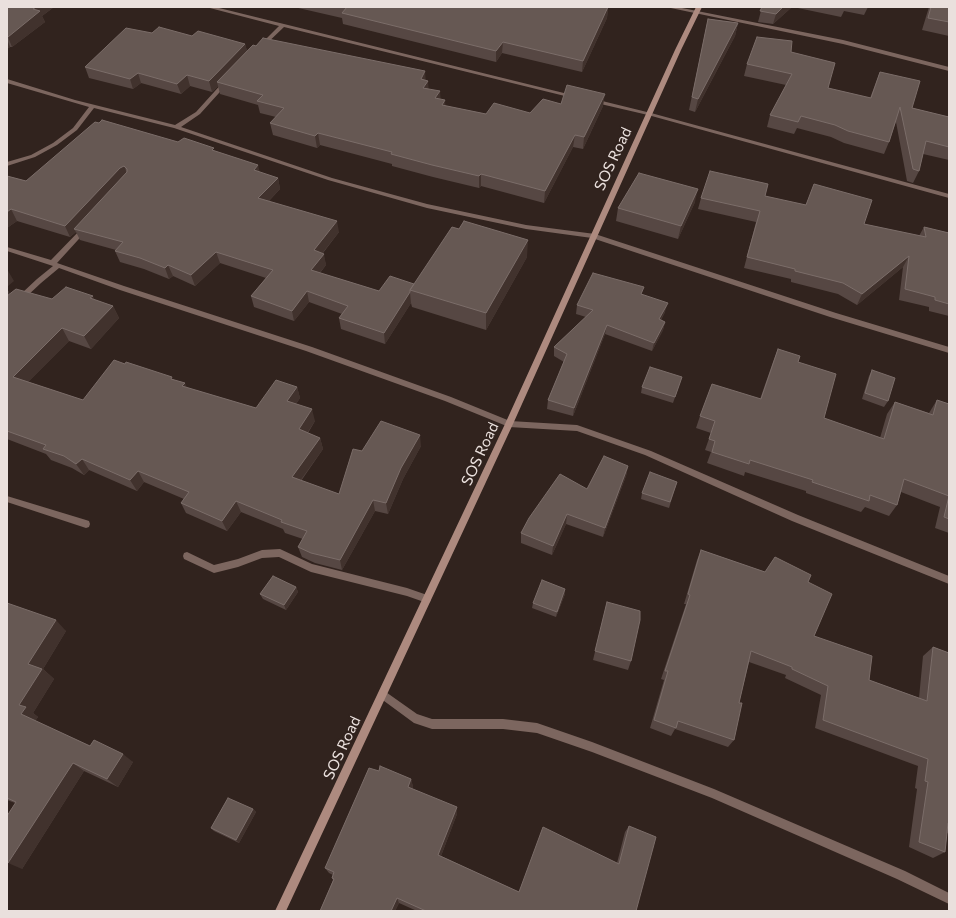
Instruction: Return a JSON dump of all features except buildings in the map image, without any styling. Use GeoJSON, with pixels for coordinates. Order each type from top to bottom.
{"type":"FeatureCollection","features":[{"type":"Feature","properties":{"kind":"street"},"geometry":{"type":"LineString","coordinates":[[209,7],[582,98]]}},
{"type":"Feature","properties":{"kind":"street"},"geometry":{"type":"LineString","coordinates":[[670,7],[698,10],[843,42],[949,69]]}},
{"type":"Feature","properties":{"kind":"street","name":"SOS Road"},"geometry":{"type":"LineString","coordinates":[[280,911],[509,424],[593,236],[698,10]]}},
{"type":"Feature","properties":{"kind":"street"},"geometry":{"type":"LineString","coordinates":[[256,51],[283,26]]}},
{"type":"Feature","properties":{"kind":"street"},"geometry":{"type":"LineString","coordinates":[[176,127],[198,113],[230,78]]}},
{"type":"Feature","properties":{"kind":"street"},"geometry":{"type":"LineString","coordinates":[[7,81],[93,106],[176,127],[330,179],[427,206],[526,227],[593,236],[833,315],[949,350]]}},
{"type":"Feature","properties":{"kind":"street"},"geometry":{"type":"LineString","coordinates":[[590,100],[649,114],[949,196]]}},
{"type":"Feature","properties":{"kind":"street"},"geometry":{"type":"LineString","coordinates":[[7,164],[33,156],[55,144],[75,129],[93,106]]}},
{"type":"Feature","properties":{"kind":"street"},"geometry":{"type":"LineString","coordinates":[[7,311],[56,264],[90,223]]}},
{"type":"Feature","properties":{"kind":"street"},"geometry":{"type":"LineString","coordinates":[[7,249],[56,264],[122,288],[328,356],[448,399],[509,424],[577,428],[634,448],[795,518],[949,580]]}},
{"type":"Feature","properties":{"kind":"street"},"geometry":{"type":"LineString","coordinates":[[7,499],[86,524]]}},
{"type":"Feature","properties":{"kind":"street"},"geometry":{"type":"LineString","coordinates":[[187,556],[214,568],[238,563],[262,554],[280,554],[311,568],[407,592],[427,599]]}},
{"type":"Feature","properties":{"kind":"street"},"geometry":{"type":"LineString","coordinates":[[382,695],[414,718],[432,724],[503,724],[537,728],[592,747],[714,794],[901,875],[949,899]]}}]}
